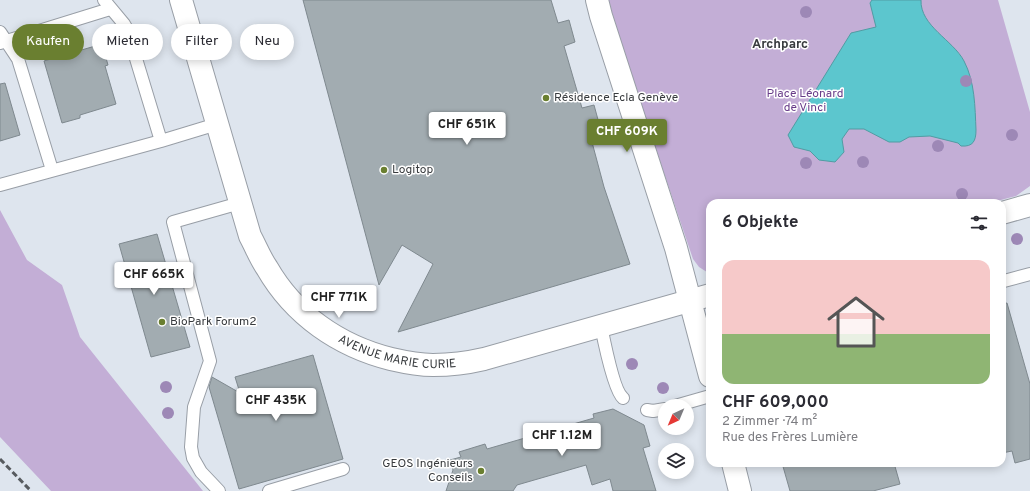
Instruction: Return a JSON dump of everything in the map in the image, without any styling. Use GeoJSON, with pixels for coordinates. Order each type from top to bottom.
{"type":"FeatureCollection","features":[{"type":"Feature","properties":{"kind":"street","name":"AVENUE MARIE CURIE"},"geometry":{"type":"LineString","coordinates":[[181,0],[250,236],[263,262],[283,291],[301,311],[323,329],[345,342],[373,354],[402,361],[432,365],[464,364],[484,360],[700,298]]}},
{"type":"Feature","properties":{"kind":"street"},"geometry":{"type":"LineString","coordinates":[[597,0],[676,248],[700,298],[706,345]]}},
{"type":"Feature","properties":{"kind":"street"},"geometry":{"type":"LineString","coordinates":[[1006,212],[1030,205]]}},
{"type":"Feature","properties":{"kind":"street"},"geometry":{"type":"LineString","coordinates":[[734,467],[740,491]]}},
{"type":"Feature","properties":{"kind":"lane"},"geometry":{"type":"LineString","coordinates":[[52,170],[18,59],[2,39],[107,4],[127,29],[161,141]]}},
{"type":"Feature","properties":{"kind":"lane"},"geometry":{"type":"LineString","coordinates":[[0,185],[161,141],[217,124]]}},
{"type":"Feature","properties":{"kind":"lane"},"geometry":{"type":"LineString","coordinates":[[219,491],[201,472],[193,458],[191,447],[194,407],[210,361],[173,222],[240,204]]}},
{"type":"Feature","properties":{"kind":"lane"},"geometry":{"type":"LineString","coordinates":[[1006,278],[1030,274]]}},
{"type":"Feature","properties":{"kind":"lane"},"geometry":{"type":"LineString","coordinates":[[601,326],[616,386],[623,398]]}},
{"type":"Feature","properties":{"kind":"lane"},"geometry":{"type":"LineString","coordinates":[[694,401],[706,397]]}},
{"type":"Feature","properties":{"kind":"lane"},"geometry":{"type":"LineString","coordinates":[[647,410],[658,410]]}},
{"type":"Feature","properties":{"kind":"lane"},"geometry":{"type":"LineString","coordinates":[[269,491],[343,469]]}},
{"type":"Feature","properties":{"kind":"green space","name":"Place Léonard de Vinci"},"geometry":{"type":"Polygon","coordinates":[[[608,0],[998,0],[1030,112],[1030,186],[1016,196],[1004,199],[706,199],[706,271],[699,267],[693,259],[641,105],[608,0]]]}},
{"type":"Feature","properties":{"kind":"green space"},"geometry":{"type":"Polygon","coordinates":[[[0,210],[27,260],[62,285],[80,337],[203,491],[51,491],[0,437],[0,210]]]}},
{"type":"Feature","properties":{"kind":"water"},"geometry":{"type":"Polygon","coordinates":[[[872,0],[921,0],[922,9],[931,25],[959,53],[968,69],[974,95],[976,134],[971,144],[961,146],[958,143],[930,136],[909,137],[900,142],[889,142],[864,129],[849,129],[842,139],[844,152],[835,162],[819,160],[810,151],[794,147],[788,135],[851,33],[876,27],[870,3],[872,0]]]}},
{"type":"Feature","properties":{"kind":"building"},"geometry":{"type":"Polygon","coordinates":[[[303,0],[551,0],[558,23],[569,20],[575,42],[564,46],[582,108],[594,105],[600,127],[589,131],[604,187],[630,264],[398,332],[433,264],[402,245],[379,285],[303,0]]]}},
{"type":"Feature","properties":{"kind":"building"},"geometry":{"type":"Polygon","coordinates":[[[92,47],[92,60],[107,60],[108,65],[105,66],[116,104],[80,115],[80,118],[62,123],[44,61],[84,60],[84,49],[92,47]]]}},
{"type":"Feature","properties":{"kind":"building"},"geometry":{"type":"Polygon","coordinates":[[[5,83],[20,135],[0,141],[0,84],[5,83]]]}},
{"type":"Feature","properties":{"kind":"building","name":"BioPark Forum2"},"geometry":{"type":"Polygon","coordinates":[[[157,234],[190,347],[151,357],[119,244],[157,234]]]}},
{"type":"Feature","properties":{"kind":"building"},"geometry":{"type":"Polygon","coordinates":[[[1006,303],[1030,384],[1030,459],[1015,463],[1012,451],[1006,452],[1006,303]]]}},
{"type":"Feature","properties":{"kind":"building"},"geometry":{"type":"Polygon","coordinates":[[[313,355],[343,459],[239,489],[209,387],[212,377],[240,393],[235,377],[313,355]]]}},
{"type":"Feature","properties":{"kind":"building"},"geometry":{"type":"Polygon","coordinates":[[[613,409],[644,425],[650,446],[643,448],[656,491],[613,491],[610,479],[592,485],[586,465],[517,485],[513,491],[446,491],[453,470],[450,460],[461,457],[459,452],[485,444],[487,449],[594,418],[593,414],[613,409]]]}},
{"type":"Feature","properties":{"kind":"building"},"geometry":{"type":"Polygon","coordinates":[[[783,467],[895,467],[900,484],[873,491],[790,491],[783,467]]]}},
{"type":"Feature","properties":{"kind":"railway"},"geometry":{"type":"LineString","coordinates":[[0,459],[31,491]]}},
{"type":"Feature","properties":{"kind":"place","name":"Résidence Ecla Genève"},"geometry":{"type":"Point","coordinates":[546,98]}},
{"type":"Feature","properties":{"kind":"place","name":"Logitop"},"geometry":{"type":"Point","coordinates":[384,170]}},
{"type":"Feature","properties":{"kind":"place","name":"BioPark Forum2"},"geometry":{"type":"Point","coordinates":[162,322]}},
{"type":"Feature","properties":{"kind":"place","name":"GEOS Ingénieurs Conseils"},"geometry":{"type":"Point","coordinates":[481,471]}},
{"type":"Feature","properties":{"kind":"district","name":"Archparc"},"geometry":{"type":"Point","coordinates":[780,45]}}]}
